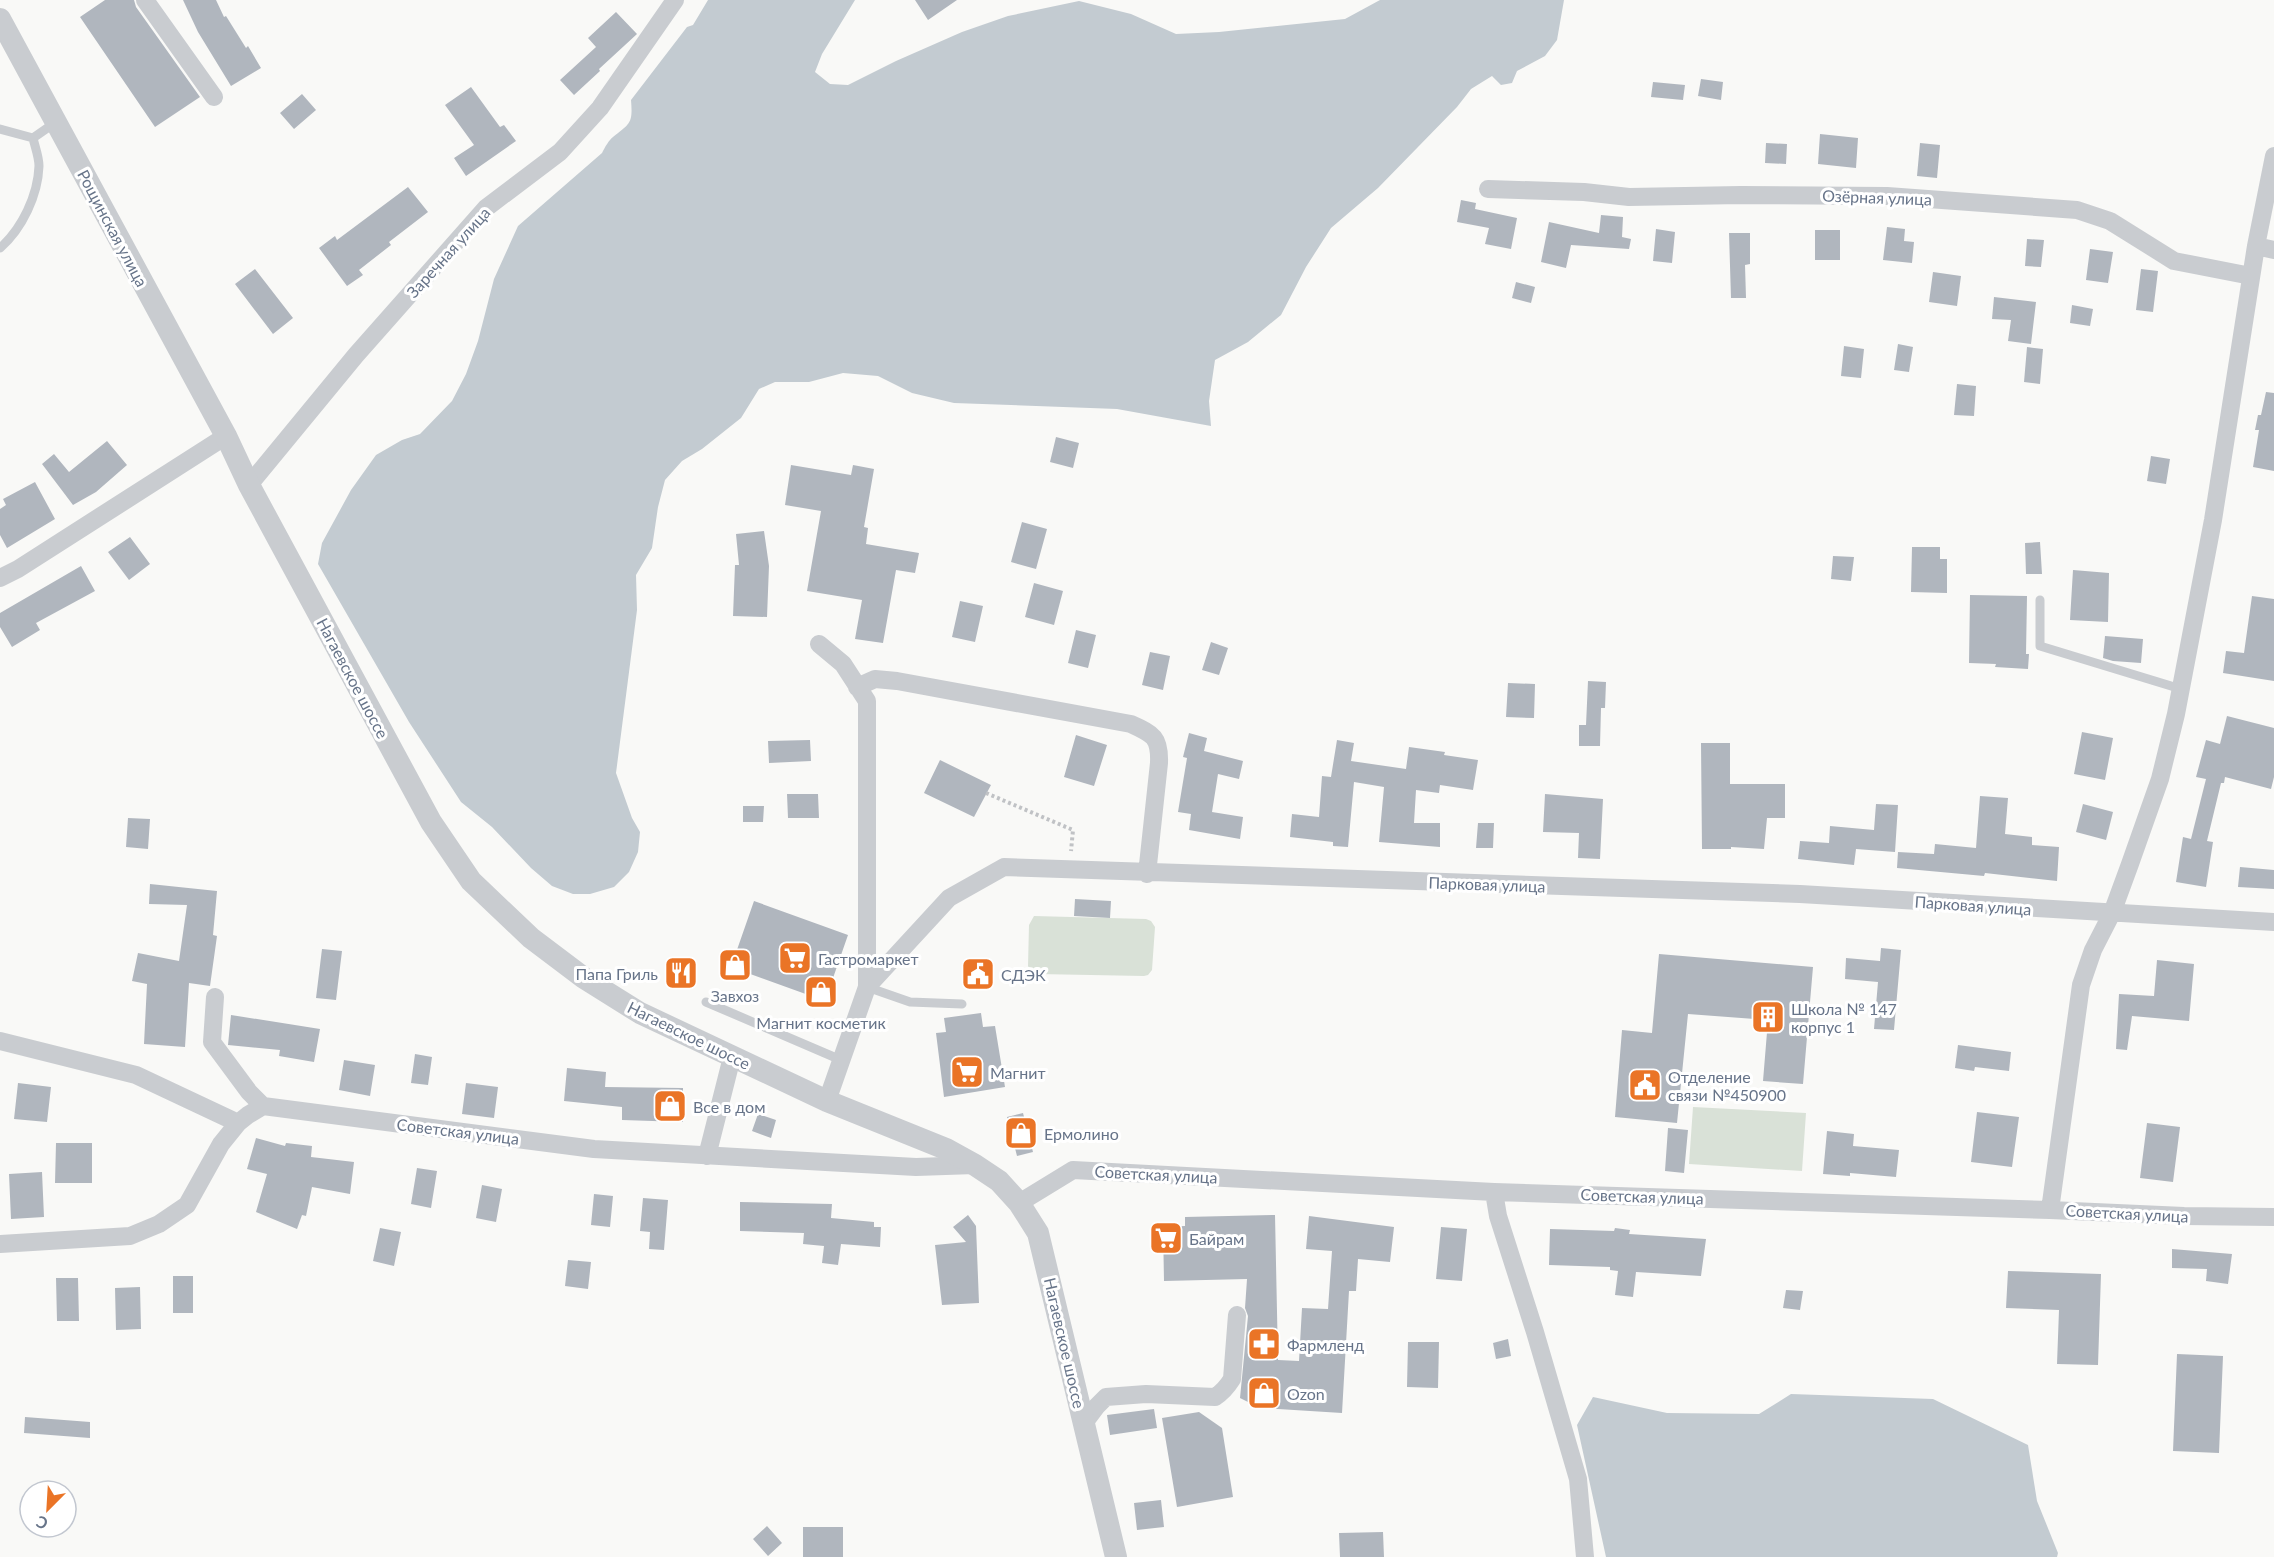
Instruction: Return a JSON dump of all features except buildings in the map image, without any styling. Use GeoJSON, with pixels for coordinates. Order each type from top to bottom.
{"type":"FeatureCollection","features":[{"type":"Feature","properties":{"kind":"street"},"geometry":{"type":"LineString","coordinates":[[145,0],[214,98]]}},
{"type":"Feature","properties":{"kind":"street","name":"Заречная улица"},"geometry":{"type":"LineString","coordinates":[[249,485],[356,355],[486,208],[560,152],[600,108],[675,0]]}},
{"type":"Feature","properties":{"kind":"street","name":"Рощинская улица"},"geometry":{"type":"LineString","coordinates":[[0,19],[226,436]]}},
{"type":"Feature","properties":{"kind":"street"},"geometry":{"type":"LineString","coordinates":[[2050,1210],[2081,985],[2093,950],[2112,913],[2160,779],[2176,714],[2213,520],[2256,246],[2274,156]]}},
{"type":"Feature","properties":{"kind":"street","name":"Озёрная улица"},"geometry":{"type":"LineString","coordinates":[[1488,189],[1584,192],[1629,197],[1887,196],[2077,210],[2110,221],[2174,261],[2251,276]]}},
{"type":"Feature","properties":{"kind":"street"},"geometry":{"type":"LineString","coordinates":[[2256,246],[2274,250]]}},
{"type":"Feature","properties":{"kind":"street"},"geometry":{"type":"LineString","coordinates":[[0,578],[18,569],[226,436]]}},
{"type":"Feature","properties":{"kind":"street","name":"Нагаевское шоссе"},"geometry":{"type":"LineString","coordinates":[[226,436],[249,485],[431,822],[471,881],[531,938],[584,978],[640,1013],[827,1101],[946,1149],[999,1182],[1019,1203],[1038,1233],[1116,1557]]}},
{"type":"Feature","properties":{"kind":"street"},"geometry":{"type":"LineString","coordinates":[[819,644],[843,664],[867,701],[867,987]]}},
{"type":"Feature","properties":{"kind":"street"},"geometry":{"type":"LineString","coordinates":[[857,687],[875,679],[897,681],[1131,724],[1151,733],[1160,747],[1147,874]]}},
{"type":"Feature","properties":{"kind":"street","name":"Парковая улица"},"geometry":{"type":"LineString","coordinates":[[827,1101],[867,987],[949,898],[1004,867],[1147,874],[1800,894],[2274,922]]}},
{"type":"Feature","properties":{"kind":"street"},"geometry":{"type":"LineString","coordinates":[[0,1244],[130,1236],[159,1224],[187,1205],[221,1144],[238,1123],[248,1114],[263,1106],[249,1092],[212,1042],[215,997]]}},
{"type":"Feature","properties":{"kind":"street"},"geometry":{"type":"LineString","coordinates":[[0,1041],[136,1075],[238,1123]]}},
{"type":"Feature","properties":{"kind":"street"},"geometry":{"type":"LineString","coordinates":[[707,1156],[732,1058]]}},
{"type":"Feature","properties":{"kind":"street","name":"Советская улица"},"geometry":{"type":"LineString","coordinates":[[263,1106],[594,1149],[916,1167],[975,1166]]}},
{"type":"Feature","properties":{"kind":"street","name":"Советская улица"},"geometry":{"type":"LineString","coordinates":[[1019,1203],[1073,1170],[1494,1191],[2184,1216],[2274,1217]]}},
{"type":"Feature","properties":{"kind":"street"},"geometry":{"type":"LineString","coordinates":[[1494,1191],[1498,1216],[1578,1479],[1585,1557]]}},
{"type":"Feature","properties":{"kind":"street"},"geometry":{"type":"LineString","coordinates":[[1084,1423],[1106,1397],[1146,1394],[1215,1396],[1220,1394],[1232,1379],[1237,1315]]}},
{"type":"Feature","properties":{"kind":"lane"},"geometry":{"type":"LineString","coordinates":[[33,138],[56,122]]}},
{"type":"Feature","properties":{"kind":"lane"},"geometry":{"type":"LineString","coordinates":[[0,129],[33,138]]}},
{"type":"Feature","properties":{"kind":"lane"},"geometry":{"type":"LineString","coordinates":[[0,248],[9,240],[24,216],[37,188],[39,163],[33,138]]}},
{"type":"Feature","properties":{"kind":"lane"},"geometry":{"type":"LineString","coordinates":[[2040,600],[2040,646],[2181,689]]}},
{"type":"Feature","properties":{"kind":"lane"},"geometry":{"type":"LineString","coordinates":[[867,987],[910,1002],[962,1004]]}},
{"type":"Feature","properties":{"kind":"lane"},"geometry":{"type":"LineString","coordinates":[[706,1002],[841,1060]]}},
{"type":"Feature","properties":{"kind":"path"},"geometry":{"type":"LineString","coordinates":[[986,793],[1072,830],[1069,870]]}},
{"type":"Feature","properties":{"kind":"shaded area"},"geometry":{"type":"Polygon","coordinates":[[[708,0],[855,0],[822,54],[815,72],[830,84],[848,85],[962,32],[1008,16],[1079,1],[1131,14],[1176,34],[1219,32],[1345,19],[1380,0],[1564,0],[1557,40],[1545,56],[1517,71],[1512,83],[1501,85],[1492,76],[1471,89],[1457,107],[1378,188],[1331,228],[1306,267],[1281,315],[1248,342],[1215,360],[1209,401],[1211,426],[1117,409],[954,403],[912,393],[878,376],[843,373],[809,382],[775,382],[759,389],[741,418],[702,449],[682,461],[665,480],[658,507],[652,548],[636,575],[637,610],[616,773],[632,818],[640,832],[638,852],[629,872],[614,887],[590,894],[573,894],[552,886],[531,868],[492,827],[461,802],[409,722],[318,564],[322,543],[351,490],[376,455],[402,440],[420,434],[452,401],[466,374],[478,341],[494,279],[518,226],[602,153],[610,140],[627,125],[631,119],[631,100],[687,27],[693,25],[708,0]]]}},
{"type":"Feature","properties":{"kind":"shaded area"},"geometry":{"type":"Polygon","coordinates":[[[1034,916],[1151,921],[1155,927],[1152,970],[1144,976],[1031,972],[1028,966],[1029,925],[1034,916]]]}},
{"type":"Feature","properties":{"kind":"shaded area"},"geometry":{"type":"Polygon","coordinates":[[[1693,1107],[1806,1113],[1802,1171],[1689,1164],[1693,1107]]]}},
{"type":"Feature","properties":{"kind":"shaded area"},"geometry":{"type":"Polygon","coordinates":[[[1791,1394],[1933,1399],[2028,1445],[2037,1501],[2058,1553],[2057,1557],[1606,1557],[1577,1425],[1593,1397],[1667,1413],[1759,1414],[1791,1394]]]}},
{"type":"Feature","properties":{"kind":"place","name":"Гастромаркет"},"geometry":{"type":"Point","coordinates":[795,958]}},
{"type":"Feature","properties":{"kind":"place","name":"Завхоз"},"geometry":{"type":"Point","coordinates":[735,965]}},
{"type":"Feature","properties":{"kind":"place","name":"Папа Гриль"},"geometry":{"type":"Point","coordinates":[681,973]}},
{"type":"Feature","properties":{"kind":"place","name":"СДЭК"},"geometry":{"type":"Point","coordinates":[978,974]}},
{"type":"Feature","properties":{"kind":"place","name":"Магнит косметик"},"geometry":{"type":"Point","coordinates":[821,992]}},
{"type":"Feature","properties":{"kind":"place","name":"Школа № 147 корпус 1"},"geometry":{"type":"Point","coordinates":[1768,1017]}},
{"type":"Feature","properties":{"kind":"place","name":"Магнит"},"geometry":{"type":"Point","coordinates":[967,1072]}},
{"type":"Feature","properties":{"kind":"place","name":"Отделение связи №450900"},"geometry":{"type":"Point","coordinates":[1645,1085]}},
{"type":"Feature","properties":{"kind":"place","name":"Все в дом"},"geometry":{"type":"Point","coordinates":[670,1106]}},
{"type":"Feature","properties":{"kind":"place","name":"Ермолино"},"geometry":{"type":"Point","coordinates":[1021,1133]}},
{"type":"Feature","properties":{"kind":"place","name":"Байрам"},"geometry":{"type":"Point","coordinates":[1166,1238]}},
{"type":"Feature","properties":{"kind":"place","name":"Фармленд"},"geometry":{"type":"Point","coordinates":[1264,1344]}},
{"type":"Feature","properties":{"kind":"place","name":"Ozon"},"geometry":{"type":"Point","coordinates":[1264,1393]}}]}
